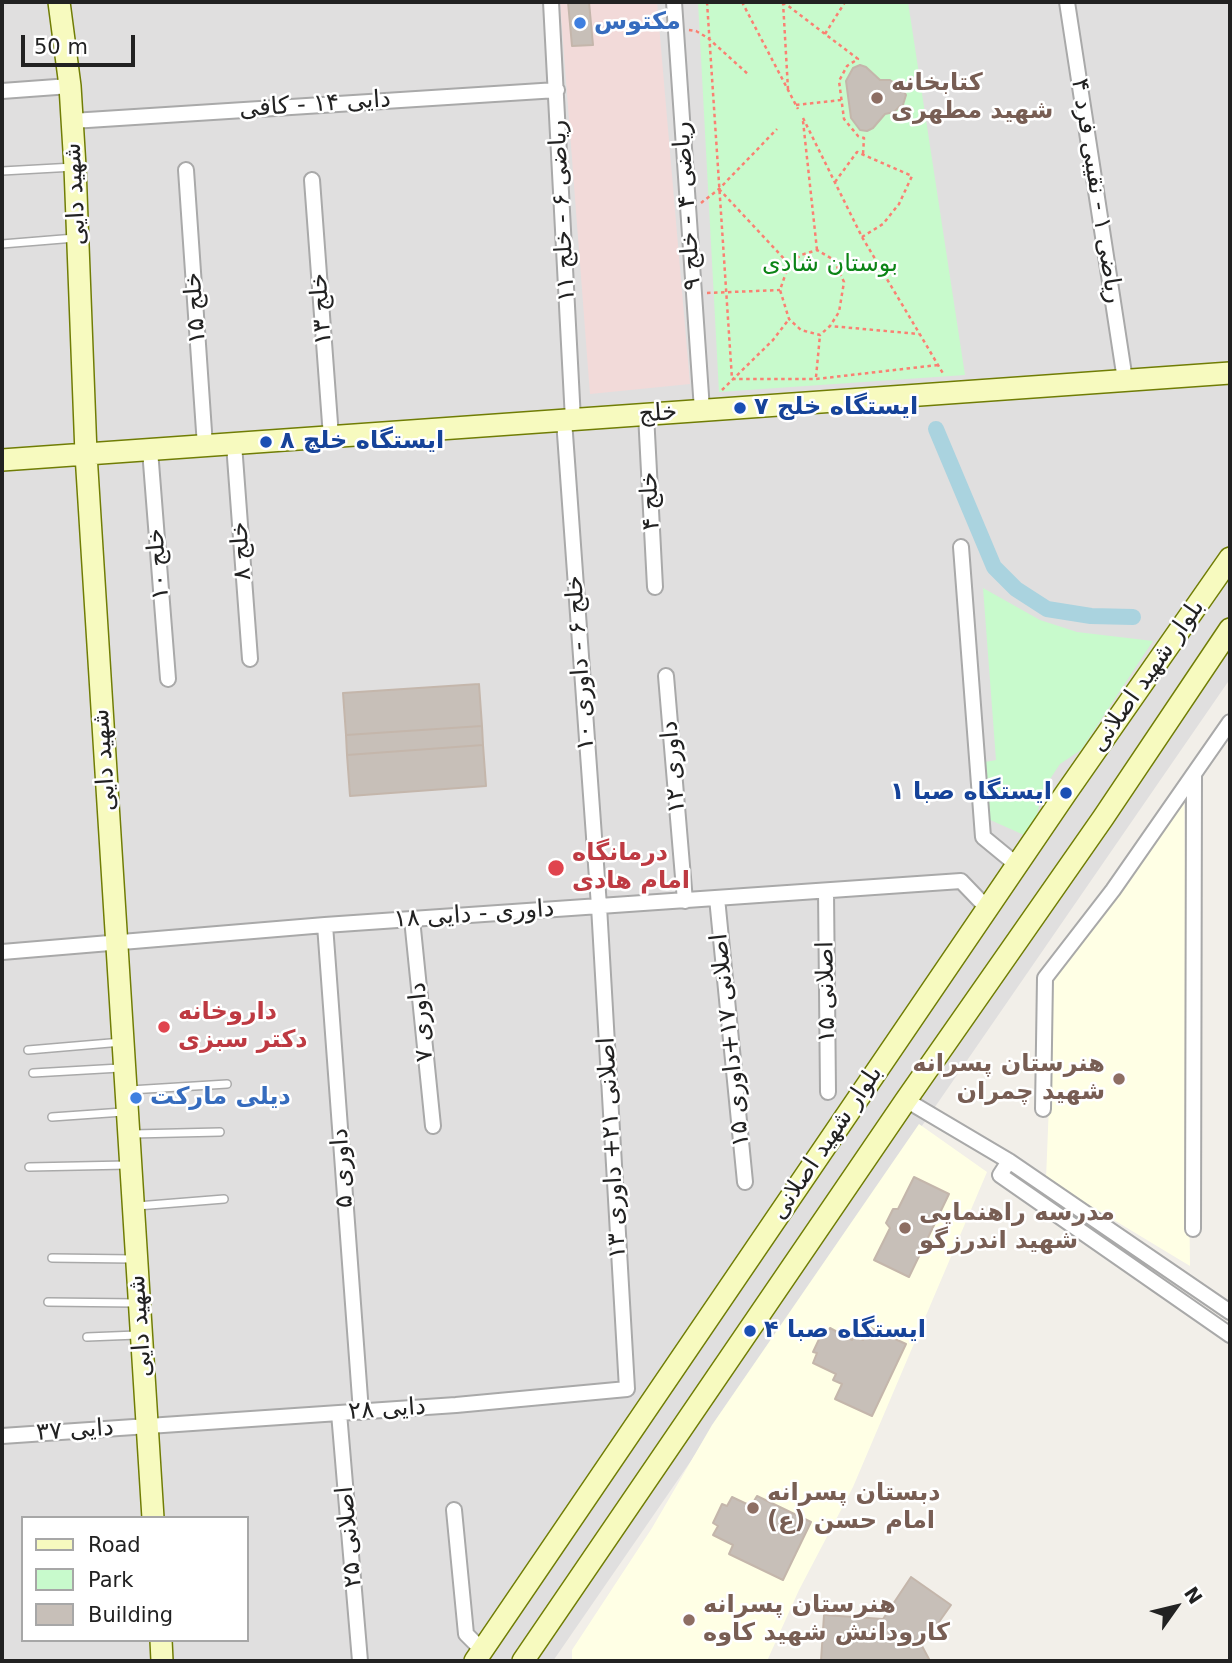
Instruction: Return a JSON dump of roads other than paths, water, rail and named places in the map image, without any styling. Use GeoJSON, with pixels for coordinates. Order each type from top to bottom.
{"type":"FeatureCollection","features":[{"type":"Feature","properties":{"kind":"street","name":"شهید دایی"},"geometry":{"type":"LineString","coordinates":[[59,2],[70,86],[79,237],[86,454],[153,1516]]}},
{"type":"Feature","properties":{"kind":"street","name":"ریاضی ۶ - خلج ۱۱"},"geometry":{"type":"LineString","coordinates":[[551,2],[557,90],[568,420]]}},
{"type":"Feature","properties":{"kind":"street","name":"ریاضی ۴ - خلج ۹"},"geometry":{"type":"LineString","coordinates":[[674,2],[702,410]]}},
{"type":"Feature","properties":{"kind":"street","name":"ریاضی ۱ - نقیبی فرد ۴"},"geometry":{"type":"LineString","coordinates":[[1067,2],[1125,380]]}},
{"type":"Feature","properties":{"kind":"street"},"geometry":{"type":"LineString","coordinates":[[2,91],[70,86]]}},
{"type":"Feature","properties":{"kind":"street","name":"دایی ۱۴ - کافی"},"geometry":{"type":"LineString","coordinates":[[72,121],[557,90]]}},
{"type":"Feature","properties":{"kind":"street","name":"خلج ۱۵"},"geometry":{"type":"LineString","coordinates":[[186,170],[205,446]]}},
{"type":"Feature","properties":{"kind":"street","name":"خلج ۱۳"},"geometry":{"type":"LineString","coordinates":[[312,180],[331,437]]}},
{"type":"Feature","properties":{"kind":"street","name":"خلج"},"geometry":{"type":"LineString","coordinates":[[2,460],[1230,373]]}},
{"type":"Feature","properties":{"kind":"street","name":"خلج ۴"},"geometry":{"type":"LineString","coordinates":[[646,415],[655,587]]}},
{"type":"Feature","properties":{"kind":"street","name":"خلج ۶ - داوری ۱۰"},"geometry":{"type":"LineString","coordinates":[[568,420],[598,906]]}},
{"type":"Feature","properties":{"kind":"street","name":"خلج ۸"},"geometry":{"type":"LineString","coordinates":[[234,444],[250,659]]}},
{"type":"Feature","properties":{"kind":"street","name":"خلج ۱۰"},"geometry":{"type":"LineString","coordinates":[[150,450],[168,679]]}},
{"type":"Feature","properties":{"kind":"street"},"geometry":{"type":"LineString","coordinates":[[961,548],[983,837],[1017,865]]}},
{"type":"Feature","properties":{"kind":"street","name":"بلوار شهید اصلانی"},"geometry":{"type":"LineString","coordinates":[[486,1658],[1017,865],[1230,558]]}},
{"type":"Feature","properties":{"kind":"street","name":"بلوار شهید اصلانی"},"geometry":{"type":"LineString","coordinates":[[523,1661],[1230,629]]}},
{"type":"Feature","properties":{"kind":"street","name":"داوری ۱۲"},"geometry":{"type":"LineString","coordinates":[[666,676],[685,901]]}},
{"type":"Feature","properties":{"kind":"street"},"geometry":{"type":"LineString","coordinates":[[1043,1109],[1045,978],[1113,890],[1230,722]]}},
{"type":"Feature","properties":{"kind":"street"},"geometry":{"type":"LineString","coordinates":[[1193,1229],[1194,776]]}},
{"type":"Feature","properties":{"kind":"street","name":"داوری - دایی ۱۸"},"geometry":{"type":"LineString","coordinates":[[2,952],[325,925],[961,881],[988,908]]}},
{"type":"Feature","properties":{"kind":"street","name":"اصلانی ۱۵"},"geometry":{"type":"LineString","coordinates":[[826,891],[828,1093]]}},
{"type":"Feature","properties":{"kind":"street","name":"اصلانی ۱۷+داوری ۱۵"},"geometry":{"type":"LineString","coordinates":[[717,898],[745,1182]]}},
{"type":"Feature","properties":{"kind":"street","name":"اصلانی ۲۱+ داوری ۱۳"},"geometry":{"type":"LineString","coordinates":[[598,906],[626,1389]]}},
{"type":"Feature","properties":{"kind":"street","name":"داوری ۷"},"geometry":{"type":"LineString","coordinates":[[412,919],[433,1126]]}},
{"type":"Feature","properties":{"kind":"street","name":"داوری ۵"},"geometry":{"type":"LineString","coordinates":[[325,925],[361,1412]]}},
{"type":"Feature","properties":{"kind":"street"},"geometry":{"type":"LineString","coordinates":[[906,1100],[1009,1161],[1230,1312]]}},
{"type":"Feature","properties":{"kind":"street"},"geometry":{"type":"LineString","coordinates":[[1009,1161],[1000,1175],[1230,1335]]}},
{"type":"Feature","properties":{"kind":"street","name":"دایی ۲۸"},"geometry":{"type":"LineString","coordinates":[[148,1426],[361,1412],[626,1389]]}},
{"type":"Feature","properties":{"kind":"street","name":"اصلانی ۲۵"},"geometry":{"type":"LineString","coordinates":[[339,1413],[360,1661]]}},
{"type":"Feature","properties":{"kind":"street","name":"دایی ۳۷"},"geometry":{"type":"LineString","coordinates":[[2,1436],[148,1426]]}},
{"type":"Feature","properties":{"kind":"street"},"geometry":{"type":"LineString","coordinates":[[454,1510],[466,1634],[486,1658]]}},
{"type":"Feature","properties":{"kind":"street"},"geometry":{"type":"LineString","coordinates":[[161,1642],[162,1661]]}},
{"type":"Feature","properties":{"kind":"lane"},"geometry":{"type":"LineString","coordinates":[[2,171],[75,167]]}},
{"type":"Feature","properties":{"kind":"lane"},"geometry":{"type":"LineString","coordinates":[[2,244],[79,237]]}},
{"type":"Feature","properties":{"kind":"lane"},"geometry":{"type":"LineString","coordinates":[[28,1050],[123,1042]]}},
{"type":"Feature","properties":{"kind":"lane"},"geometry":{"type":"LineString","coordinates":[[33,1073],[125,1068]]}},
{"type":"Feature","properties":{"kind":"lane"},"geometry":{"type":"LineString","coordinates":[[52,1117],[227,1084]]}},
{"type":"Feature","properties":{"kind":"lane"},"geometry":{"type":"LineString","coordinates":[[129,1134],[220,1132]]}},
{"type":"Feature","properties":{"kind":"lane"},"geometry":{"type":"LineString","coordinates":[[29,1167],[131,1165]]}},
{"type":"Feature","properties":{"kind":"lane"},"geometry":{"type":"LineString","coordinates":[[133,1206],[224,1199]]}},
{"type":"Feature","properties":{"kind":"lane"},"geometry":{"type":"LineString","coordinates":[[52,1258],[137,1259]]}},
{"type":"Feature","properties":{"kind":"lane"},"geometry":{"type":"LineString","coordinates":[[48,1302],[140,1303]]}},
{"type":"Feature","properties":{"kind":"lane"},"geometry":{"type":"LineString","coordinates":[[87,1337],[142,1335]]}},
{"type":"Feature","properties":{"kind":"waterway"},"geometry":{"type":"LineString","coordinates":[[936,429],[994,567],[1016,589],[1047,609],[1091,616],[1133,617]]}},
{"type":"Feature","properties":{"kind":"place","name":"مکتوس"},"geometry":{"type":"Point","coordinates":[580,23]}},
{"type":"Feature","properties":{"kind":"place","name":"کتابخانه شهید مطهری"},"geometry":{"type":"Point","coordinates":[877,98]}},
{"type":"Feature","properties":{"kind":"place","name":"ایستگاه خلج ۷"},"geometry":{"type":"Point","coordinates":[740,408]}},
{"type":"Feature","properties":{"kind":"place","name":"ایستگاه خلچ ۸"},"geometry":{"type":"Point","coordinates":[266,442]}},
{"type":"Feature","properties":{"kind":"place","name":"ایستگاه صبا ۱"},"geometry":{"type":"Point","coordinates":[1066,793]}},
{"type":"Feature","properties":{"kind":"place","name":"درمانگاه امام هادی"},"geometry":{"type":"Point","coordinates":[556,868]}},
{"type":"Feature","properties":{"kind":"place","name":"داروخانه دکتر سبزی"},"geometry":{"type":"Point","coordinates":[164,1027]}},
{"type":"Feature","properties":{"kind":"place","name":"هنرستان پسرانه شهید چمران"},"geometry":{"type":"Point","coordinates":[1119,1079]}},
{"type":"Feature","properties":{"kind":"place","name":"دیلی مارکت"},"geometry":{"type":"Point","coordinates":[136,1098]}},
{"type":"Feature","properties":{"kind":"place","name":"مدرسه راهنمایی شهید اندرزگو"},"geometry":{"type":"Point","coordinates":[905,1228]}},
{"type":"Feature","properties":{"kind":"place","name":"ایستگاه صبا ۴"},"geometry":{"type":"Point","coordinates":[750,1331]}},
{"type":"Feature","properties":{"kind":"place","name":"دبستان پسرانه امام حسن (ع)"},"geometry":{"type":"Point","coordinates":[753,1508]}},
{"type":"Feature","properties":{"kind":"place","name":"هنرستان پسرانه کارودانش شهید کاوه"},"geometry":{"type":"Point","coordinates":[689,1620]}},
{"type":"Feature","properties":{"kind":"park label","name":"بوستان شادی"},"geometry":{"type":"Point","coordinates":[830,265]}}]}
